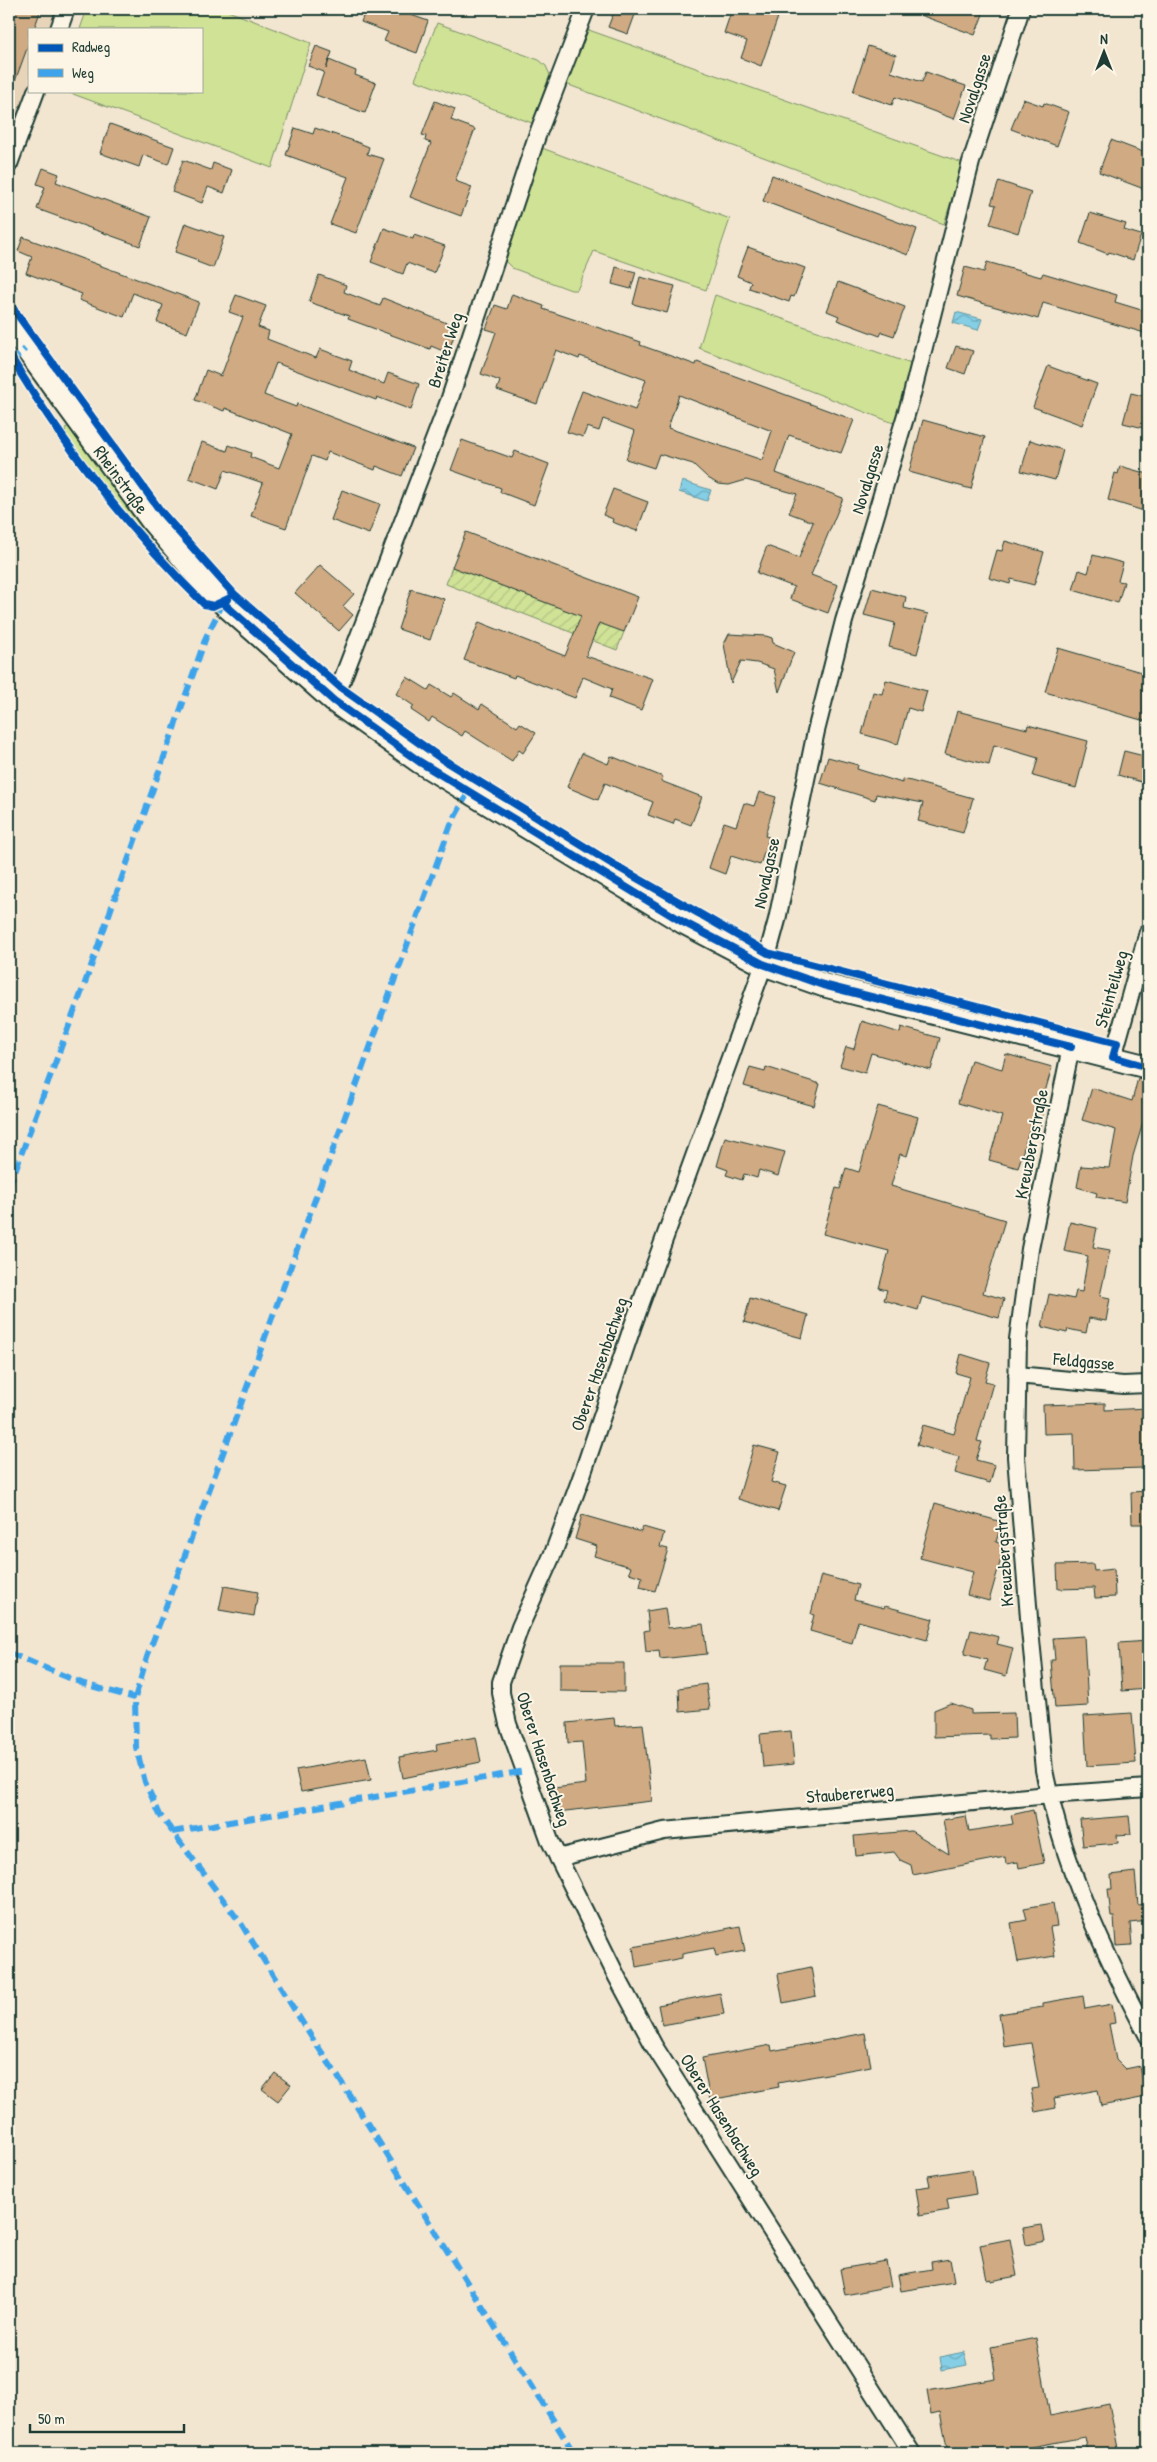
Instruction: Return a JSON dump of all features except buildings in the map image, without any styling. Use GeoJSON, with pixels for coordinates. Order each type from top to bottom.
{"type":"FeatureCollection","features":[{"type":"Feature","properties":{"kind":"main road","name":"Rheinstraße"},"geometry":{"type":"LineString","coordinates":[[9,325],[153,522],[200,578],[230,610],[334,701],[428,766],[683,922],[763,964],[822,986],[1148,1067]]}},
{"type":"Feature","properties":{"kind":"street"},"geometry":{"type":"LineString","coordinates":[[59,28],[66,9]]}},
{"type":"Feature","properties":{"kind":"street","name":"Breiter Weg"},"geometry":{"type":"LineString","coordinates":[[334,701],[449,401],[537,136],[586,9]]}},
{"type":"Feature","properties":{"kind":"street","name":"Novalgasse"},"geometry":{"type":"LineString","coordinates":[[763,964],[777,920],[816,731],[844,621],[911,398],[972,162],[1020,9]]}},
{"type":"Feature","properties":{"kind":"street"},"geometry":{"type":"LineString","coordinates":[[9,164],[36,92]]}},
{"type":"Feature","properties":{"kind":"street","name":"Steinteilweg"},"geometry":{"type":"LineString","coordinates":[[1113,1057],[1148,932]]}},
{"type":"Feature","properties":{"kind":"street","name":"Oberer Hasenbachweg"},"geometry":{"type":"LineString","coordinates":[[763,964],[636,1316],[581,1478],[554,1551],[520,1627],[501,1682],[501,1693],[508,1724],[550,1841],[616,1976],[654,2046],[912,2453]]}},
{"type":"Feature","properties":{"kind":"street","name":"Kreuzbergstraße"},"geometry":{"type":"LineString","coordinates":[[1071,1047],[1030,1249],[1018,1339],[1016,1456],[1031,1650],[1044,1770],[1049,1795],[1080,1893],[1100,1943],[1148,2036]]}},
{"type":"Feature","properties":{"kind":"street","name":"Feldgasse"},"geometry":{"type":"LineString","coordinates":[[1017,1375],[1123,1385],[1148,1384]]}},
{"type":"Feature","properties":{"kind":"street","name":"Staubererweg"},"geometry":{"type":"LineString","coordinates":[[558,1858],[664,1831],[1049,1795],[1148,1788]]}},
{"type":"Feature","properties":{"kind":"shaded area"},"geometry":{"type":"Polygon","coordinates":[[[9,9],[59,9],[51,28],[28,28],[28,92],[9,145],[9,9]]]}},
{"type":"Feature","properties":{"kind":"green space"},"geometry":{"type":"Polygon","coordinates":[[[87,9],[223,9],[311,43],[272,168],[68,92],[202,92],[202,28],[80,28],[87,9]]]}},
{"type":"Feature","properties":{"kind":"green space"},"geometry":{"type":"Polygon","coordinates":[[[437,23],[539,60],[546,66],[550,75],[532,123],[415,80],[437,23]]]}},
{"type":"Feature","properties":{"kind":"green space"},"geometry":{"type":"Polygon","coordinates":[[[586,29],[963,163],[944,224],[566,84],[586,29]]]}},
{"type":"Feature","properties":{"kind":"green space"},"geometry":{"type":"Polygon","coordinates":[[[542,148],[730,219],[706,290],[594,251],[577,290],[571,290],[512,268],[503,259],[542,148]]]}},
{"type":"Feature","properties":{"kind":"green space"},"geometry":{"type":"Polygon","coordinates":[[[715,295],[914,365],[896,424],[699,348],[715,295]]]}},
{"type":"Feature","properties":{"kind":"green space"},"geometry":{"type":"Polygon","coordinates":[[[70,426],[206,599],[167,562],[131,521],[66,434],[65,428],[70,426]]]}},
{"type":"Feature","properties":{"kind":"green space"},"geometry":{"type":"Polygon","coordinates":[[[452,567],[624,632],[617,650],[446,584],[452,567]]]}},
{"type":"Feature","properties":{"kind":"water"},"geometry":{"type":"Polygon","coordinates":[[[956,312],[982,319],[978,330],[953,323],[956,312]]]}},
{"type":"Feature","properties":{"kind":"water"},"geometry":{"type":"Polygon","coordinates":[[[682,481],[711,490],[707,501],[679,492],[682,481]]]}},
{"type":"Feature","properties":{"kind":"water"},"geometry":{"type":"Polygon","coordinates":[[[964,2352],[967,2365],[942,2370],[940,2357],[964,2352]]]}},
{"type":"Feature","properties":{"kind":"marked path"},"geometry":{"type":"LineString","coordinates":[[10,363],[25,349]]}},
{"type":"Feature","properties":{"kind":"marked path"},"geometry":{"type":"LineString","coordinates":[[9,1187],[89,972],[206,637],[223,603]]}},
{"type":"Feature","properties":{"kind":"marked path"},"geometry":{"type":"LineString","coordinates":[[469,791],[451,824],[226,1445],[147,1657],[135,1698],[136,1747],[145,1782],[160,1815],[242,1925],[574,2453]]}},
{"type":"Feature","properties":{"kind":"marked path"},"geometry":{"type":"LineString","coordinates":[[9,1653],[84,1684],[135,1698]]}},
{"type":"Feature","properties":{"kind":"marked path"},"geometry":{"type":"LineString","coordinates":[[172,1832],[525,1771]]}},
{"type":"Feature","properties":{"kind":"cycle path"},"geometry":{"type":"LineString","coordinates":[[9,303],[162,513],[234,594],[340,687],[442,759],[611,863],[768,953],[1117,1043],[1113,1057],[1148,1067]]}},
{"type":"Feature","properties":{"kind":"cycle path"},"geometry":{"type":"LineString","coordinates":[[9,354],[75,454],[149,547],[204,604],[213,606],[228,599]]}},
{"type":"Feature","properties":{"kind":"cycle path"},"geometry":{"type":"LineString","coordinates":[[223,603],[334,701],[420,762],[683,922],[763,964],[823,985],[1071,1047]]}}]}
